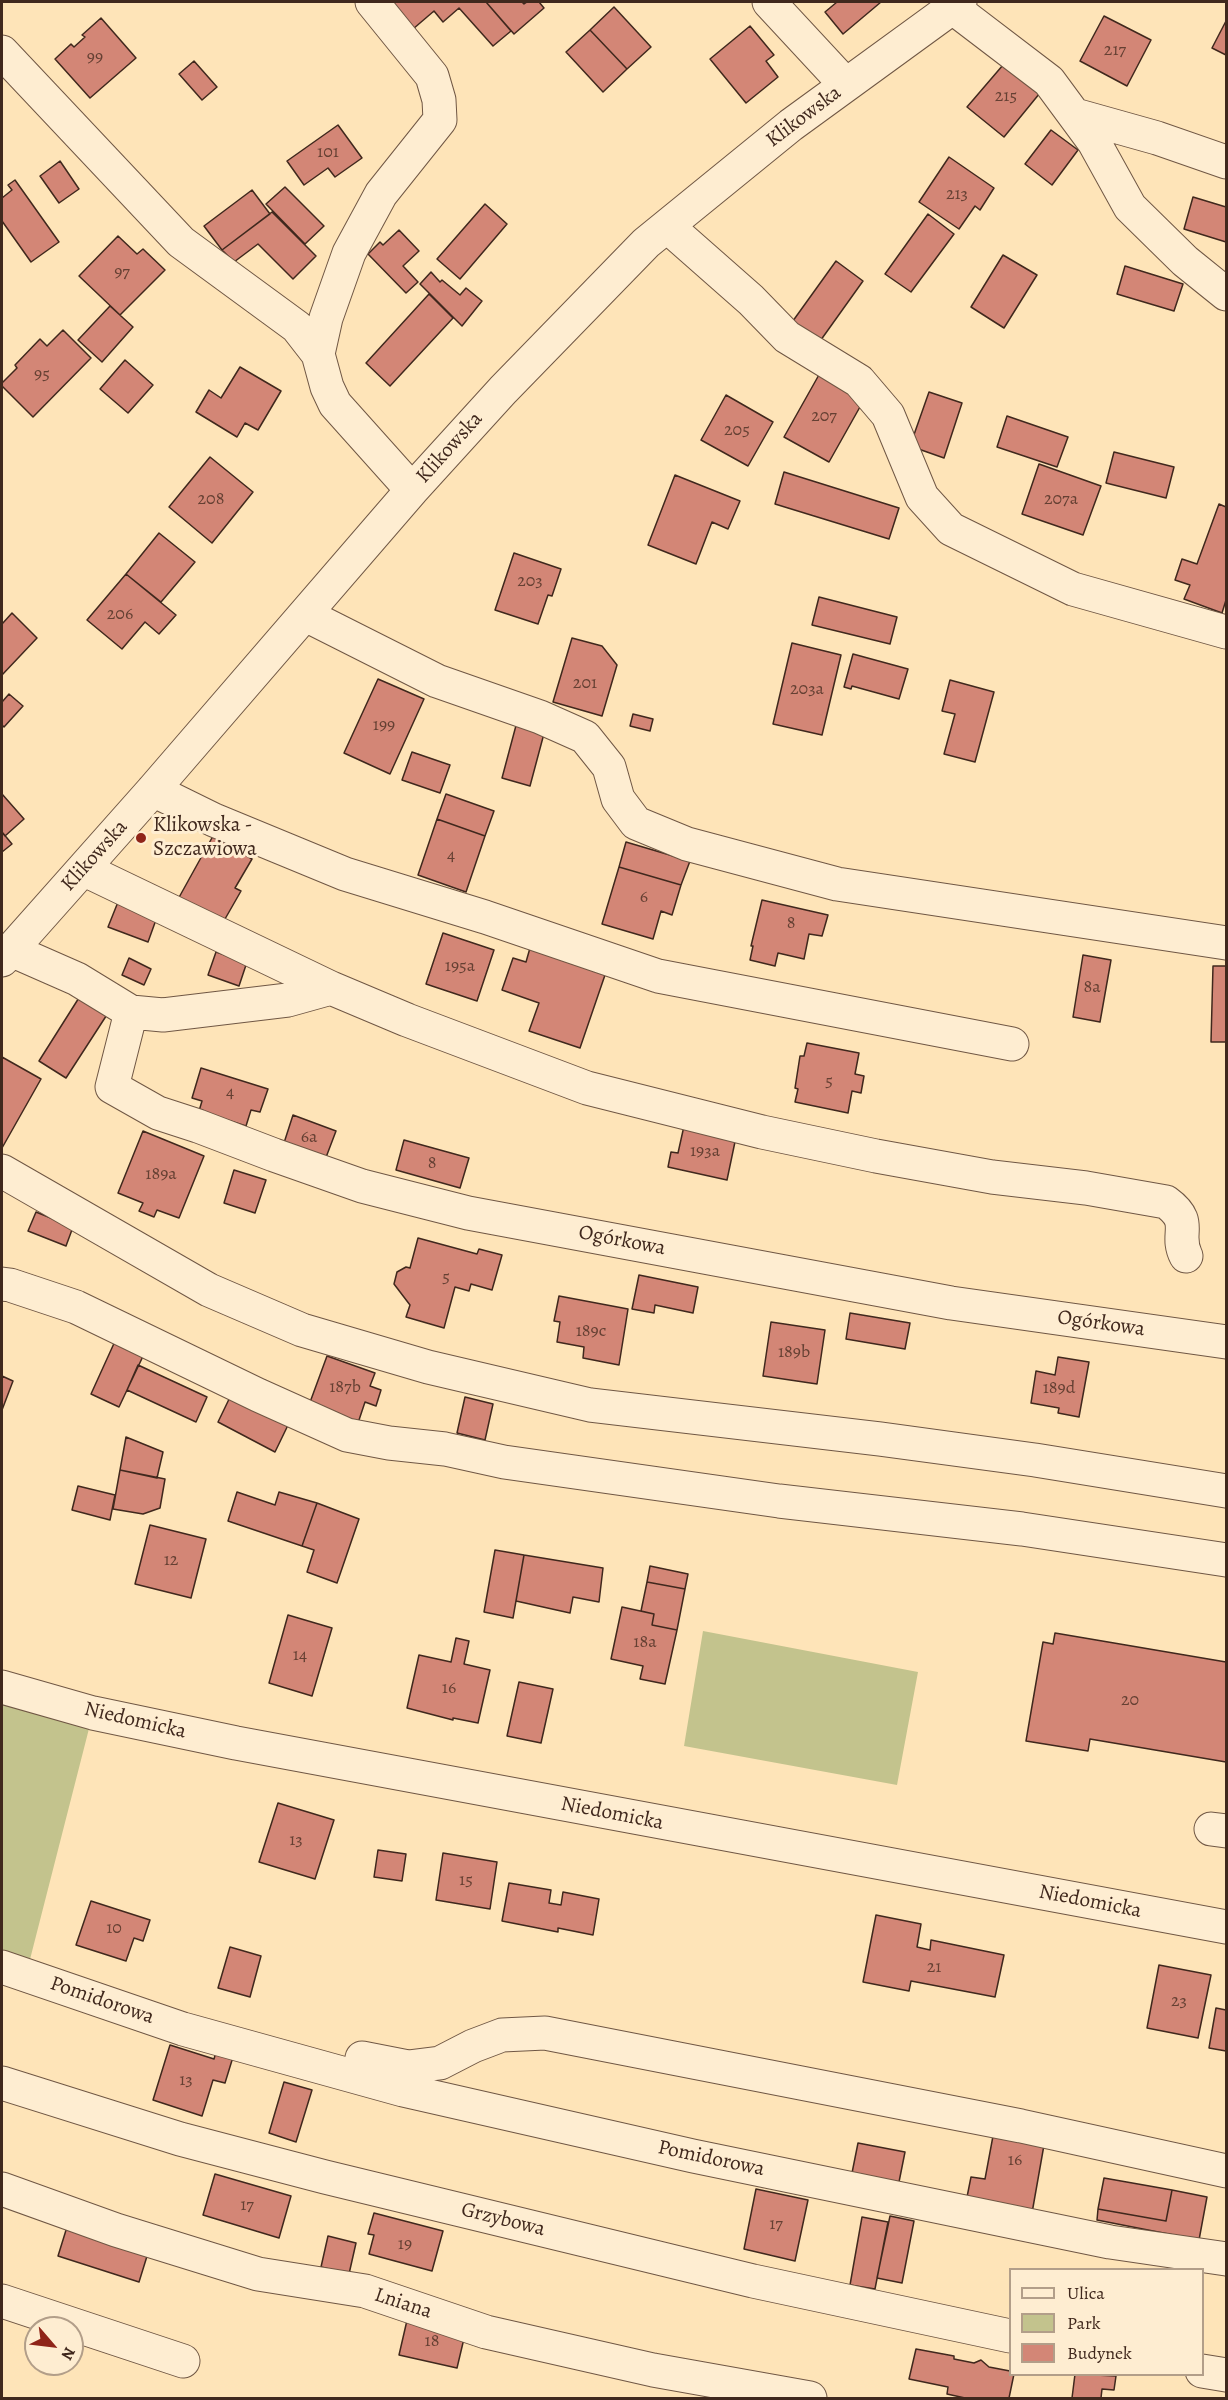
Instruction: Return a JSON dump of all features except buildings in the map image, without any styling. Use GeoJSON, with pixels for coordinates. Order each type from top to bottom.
{"type":"FeatureCollection","features":[{"type":"Feature","properties":{"kind":"street"},"geometry":{"type":"LineString","coordinates":[[318,354],[326,318],[349,253],[381,194],[440,120],[439,100],[432,76],[372,2]]}},
{"type":"Feature","properties":{"kind":"street"},"geometry":{"type":"LineString","coordinates":[[769,2],[846,85]]}},
{"type":"Feature","properties":{"kind":"street"},"geometry":{"type":"LineString","coordinates":[[956,4],[1049,81],[1094,142],[1130,207],[1185,261],[1227,294]]}},
{"type":"Feature","properties":{"kind":"street","name":"Klikowska"},"geometry":{"type":"LineString","coordinates":[[6,955],[306,615],[412,490],[502,390],[646,243],[791,125],[956,4]]}},
{"type":"Feature","properties":{"kind":"street"},"geometry":{"type":"LineString","coordinates":[[2,52],[181,242],[297,327],[318,354],[327,387],[335,404],[412,490]]}},
{"type":"Feature","properties":{"kind":"street"},"geometry":{"type":"LineString","coordinates":[[1075,115],[1157,138],[1227,162]]}},
{"type":"Feature","properties":{"kind":"street"},"geometry":{"type":"LineString","coordinates":[[667,226],[751,300],[787,338],[859,381],[888,415],[922,496],[951,529],[1073,589],[1227,632]]}},
{"type":"Feature","properties":{"kind":"street"},"geometry":{"type":"LineString","coordinates":[[306,615],[437,681],[540,717],[585,737],[609,767],[618,799],[636,823],[687,844],[837,884],[1227,943]]}},
{"type":"Feature","properties":{"kind":"street"},"geometry":{"type":"LineString","coordinates":[[153,790],[214,820],[345,874],[485,917],[658,976],[1012,1044]]}},
{"type":"Feature","properties":{"kind":"street"},"geometry":{"type":"LineString","coordinates":[[83,869],[331,988],[407,1020],[587,1088],[762,1132],[876,1155],[992,1177],[1086,1188],[1166,1202],[1175,1209],[1183,1221],[1182,1238],[1186,1256]]}},
{"type":"Feature","properties":{"kind":"street"},"geometry":{"type":"LineString","coordinates":[[6,955],[77,979],[131,1012],[173,1013],[288,1000],[331,988]]}},
{"type":"Feature","properties":{"kind":"street","name":"Ogórkowa"},"geometry":{"type":"LineString","coordinates":[[131,1012],[112,1087],[158,1113],[362,1186],[468,1213],[928,1299],[1227,1342]]}},
{"type":"Feature","properties":{"kind":"street"},"geometry":{"type":"LineString","coordinates":[[2,1171],[209,1290],[302,1330],[428,1366],[590,1405],[880,1439],[1035,1460],[1227,1491]]}},
{"type":"Feature","properties":{"kind":"street"},"geometry":{"type":"LineString","coordinates":[[2,1284],[76,1307],[258,1395],[347,1435],[389,1443],[445,1449],[527,1465],[778,1501],[1033,1531],[1227,1560]]}},
{"type":"Feature","properties":{"kind":"street","name":"Niedomicka"},"geometry":{"type":"LineString","coordinates":[[2,1687],[93,1713],[236,1743],[1227,1927]]}},
{"type":"Feature","properties":{"kind":"street","name":"Pomidorowa"},"geometry":{"type":"LineString","coordinates":[[2,1967],[183,2029],[403,2090],[693,2156],[1110,2242],[1227,2259]]}},
{"type":"Feature","properties":{"kind":"street","name":"Pomidorowa"},"geometry":{"type":"LineString","coordinates":[[202,2034],[243,2029],[408,2067],[440,2063],[473,2046],[502,2036],[546,2032],[1021,2126],[1227,2171]]}},
{"type":"Feature","properties":{"kind":"street","name":"Grzybowa"},"geometry":{"type":"LineString","coordinates":[[2,2083],[180,2139],[325,2177],[753,2281],[1009,2336]]}},
{"type":"Feature","properties":{"kind":"street","name":"Lniana"},"geometry":{"type":"LineString","coordinates":[[2,2189],[116,2230],[258,2274],[365,2291],[486,2332],[653,2370],[810,2398]]}},
{"type":"Feature","properties":{"kind":"street"},"geometry":{"type":"LineString","coordinates":[[2,2301],[183,2361]]}},
{"type":"Feature","properties":{"kind":"street"},"geometry":{"type":"LineString","coordinates":[[1204,2371],[1227,2375]]}},
{"type":"Feature","properties":{"kind":"green space"},"geometry":{"type":"Polygon","coordinates":[[[703,1631],[918,1672],[897,1785],[684,1746],[703,1631]]]}},
{"type":"Feature","properties":{"kind":"green space"},"geometry":{"type":"Polygon","coordinates":[[[2,1687],[93,1713],[26,1975],[2,1967],[2,1687]]]}},
{"type":"Feature","properties":{"kind":"place","name":"Klikowska - Szczawiowa"},"geometry":{"type":"Point","coordinates":[141,838]}}]}
